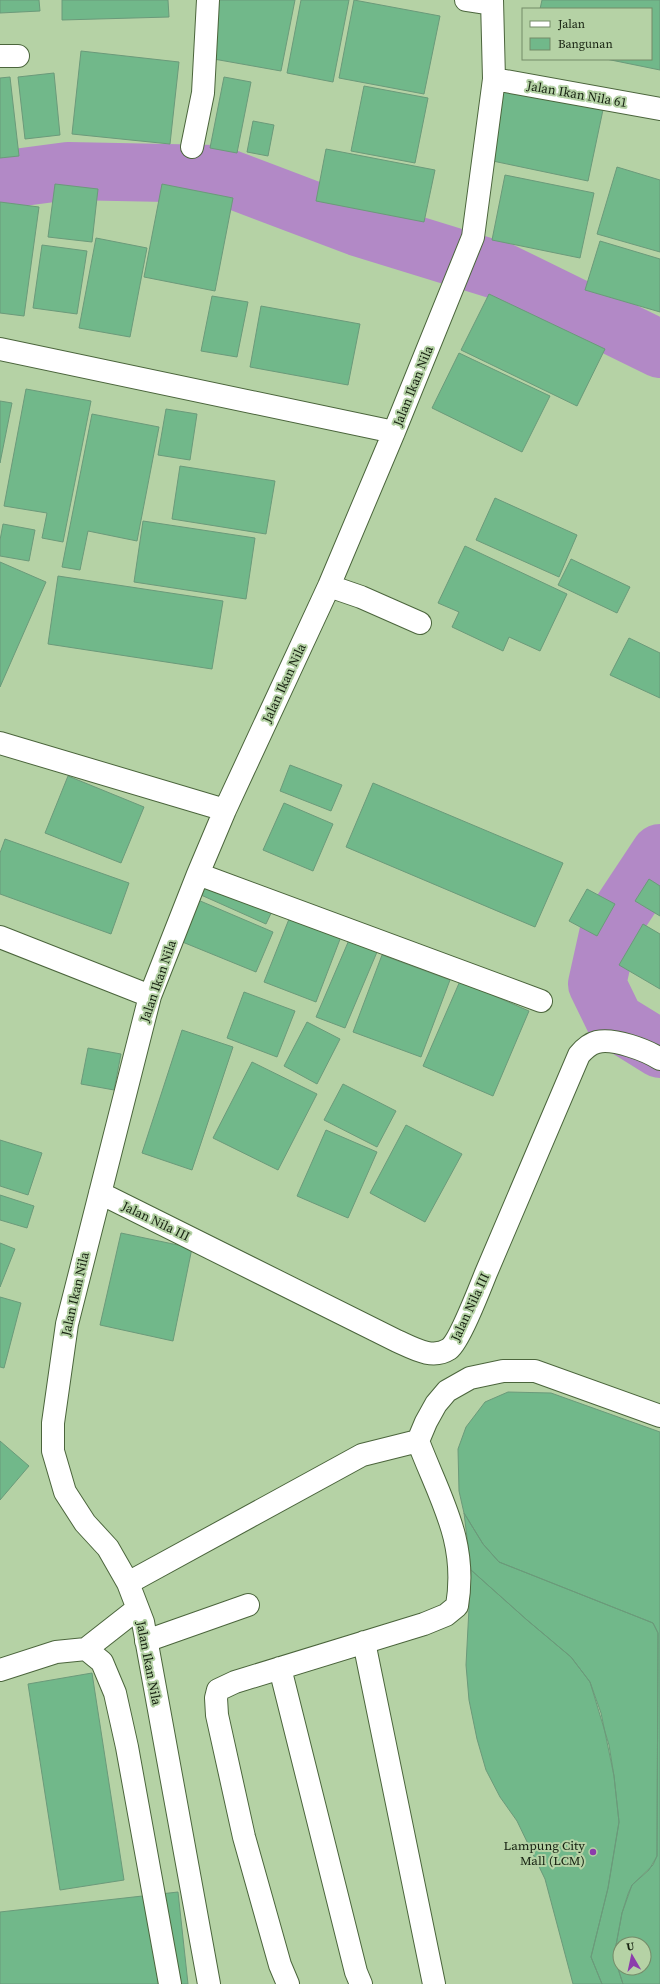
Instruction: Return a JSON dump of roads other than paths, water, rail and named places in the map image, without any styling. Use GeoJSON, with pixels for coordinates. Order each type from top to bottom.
{"type":"FeatureCollection","features":[{"type":"Feature","properties":{"kind":"street"},"geometry":{"type":"LineString","coordinates":[[192,147],[203,93],[208,0]]}},
{"type":"Feature","properties":{"kind":"street"},"geometry":{"type":"LineString","coordinates":[[466,0],[492,2]]}},
{"type":"Feature","properties":{"kind":"street","name":"Jalan Ikan Nila"},"geometry":{"type":"LineString","coordinates":[[209,1984],[142,1622],[128,1583],[108,1548],[85,1524],[65,1492],[53,1451],[53,1423],[67,1324],[150,996],[225,810],[328,586],[394,432],[473,237],[494,79],[492,2]]}},
{"type":"Feature","properties":{"kind":"street","name":"Jalan Ikan Nila 61"},"geometry":{"type":"LineString","coordinates":[[494,79],[660,109]]}},
{"type":"Feature","properties":{"kind":"street"},"geometry":{"type":"LineString","coordinates":[[0,349],[394,432]]}},
{"type":"Feature","properties":{"kind":"street"},"geometry":{"type":"LineString","coordinates":[[328,586],[361,597],[420,623]]}},
{"type":"Feature","properties":{"kind":"street"},"geometry":{"type":"LineString","coordinates":[[0,743],[225,810]]}},
{"type":"Feature","properties":{"kind":"street"},"geometry":{"type":"LineString","coordinates":[[198,874],[541,1001]]}},
{"type":"Feature","properties":{"kind":"street"},"geometry":{"type":"LineString","coordinates":[[0,937],[150,996]]}},
{"type":"Feature","properties":{"kind":"street","name":"Jalan Nila III"},"geometry":{"type":"LineString","coordinates":[[100,1193],[419,1351],[432,1354],[442,1353],[450,1348],[476,1296],[579,1054],[587,1046],[605,1041],[644,1050],[660,1059]]}},
{"type":"Feature","properties":{"kind":"street"},"geometry":{"type":"LineString","coordinates":[[288,1984],[280,1965],[244,1837],[220,1735],[216,1698],[218,1690],[235,1682],[424,1624],[446,1615],[457,1606],[460,1564],[454,1531],[418,1441],[436,1404],[447,1391],[470,1378],[504,1371],[535,1371],[660,1416]]}},
{"type":"Feature","properties":{"kind":"street"},"geometry":{"type":"LineString","coordinates":[[128,1583],[362,1455],[418,1441]]}},
{"type":"Feature","properties":{"kind":"street"},"geometry":{"type":"LineString","coordinates":[[146,1641],[248,1605]]}},
{"type":"Feature","properties":{"kind":"street"},"geometry":{"type":"LineString","coordinates":[[0,1670],[56,1652],[86,1649],[137,1609]]}},
{"type":"Feature","properties":{"kind":"street"},"geometry":{"type":"LineString","coordinates":[[364,1642],[434,1984]]}},
{"type":"Feature","properties":{"kind":"street"},"geometry":{"type":"LineString","coordinates":[[86,1649],[102,1662],[115,1693],[127,1747],[170,1984]]}},
{"type":"Feature","properties":{"kind":"street"},"geometry":{"type":"LineString","coordinates":[[280,1668],[356,1972],[361,1984]]}},
{"type":"Feature","properties":{"kind":"waterway"},"geometry":{"type":"LineString","coordinates":[[0,180],[68,171],[217,174],[357,227],[503,272],[660,349]]}},
{"type":"Feature","properties":{"kind":"waterway"},"geometry":{"type":"LineString","coordinates":[[660,853],[609,930],[597,984],[615,1021],[660,1049]]}},
{"type":"Feature","properties":{"kind":"place","name":"Lampung City Mall (LCM)"},"geometry":{"type":"Point","coordinates":[593,1852]}}]}
